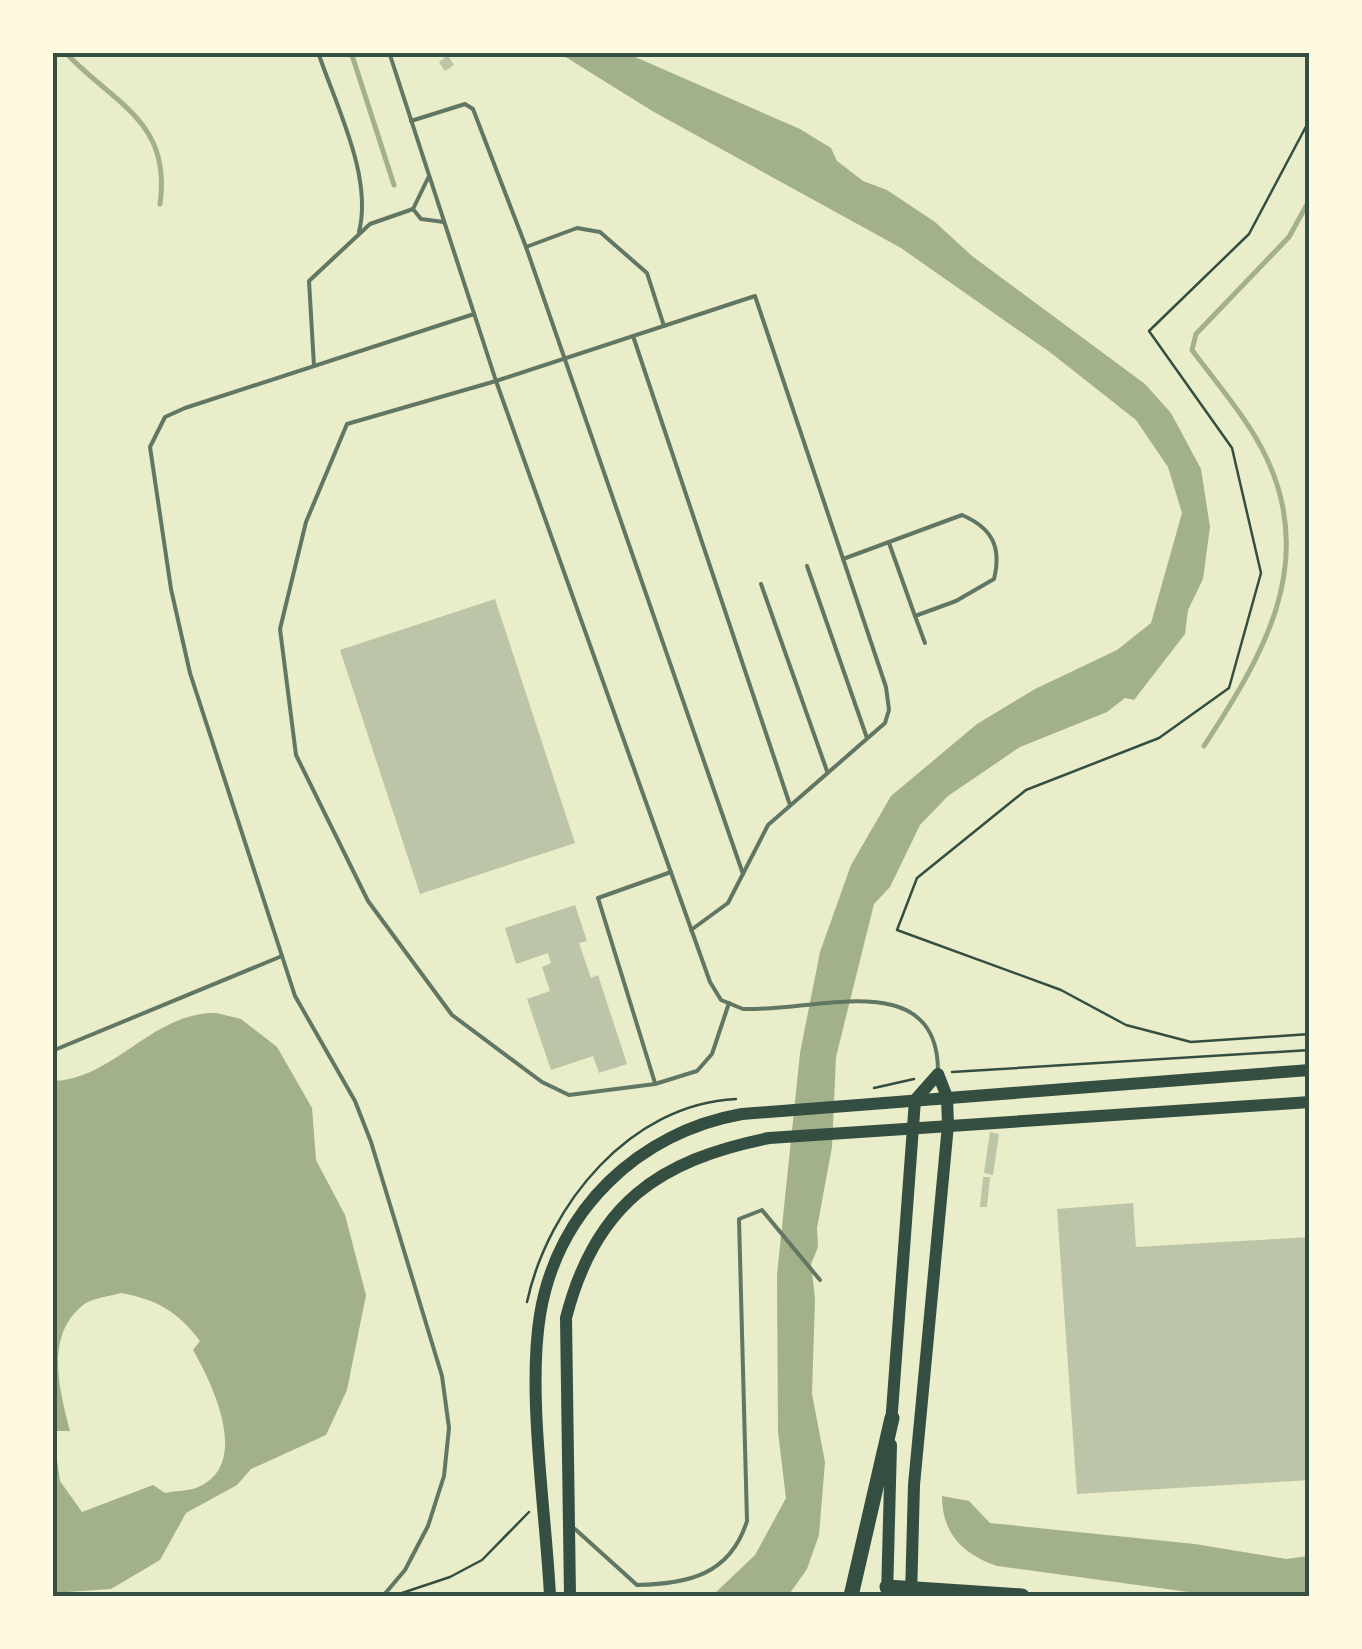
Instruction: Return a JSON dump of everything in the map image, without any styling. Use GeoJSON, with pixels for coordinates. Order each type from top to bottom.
{"type":"FeatureCollection","features":[{"type":"Feature","properties":{"kind":"highway"},"geometry":{"type":"LineString","coordinates":[[851,1596],[892,1418]]}},
{"type":"Feature","properties":{"kind":"highway"},"geometry":{"type":"LineString","coordinates":[[887,1592],[1022,1596]]}},
{"type":"Feature","properties":{"kind":"main road"},"geometry":{"type":"LineString","coordinates":[[550,1596],[538,1334],[548,1280],[560,1250],[608,1182],[651,1148],[684,1130],[720,1118],[858,1098],[915,1100],[1310,1070]]}},
{"type":"Feature","properties":{"kind":"main road"},"geometry":{"type":"LineString","coordinates":[[887,1592],[892,1418],[912,1128],[915,1100],[938,1074],[947,1097],[948,1125],[914,1485],[911,1592]]}},
{"type":"Feature","properties":{"kind":"main road"},"geometry":{"type":"LineString","coordinates":[[570,1596],[564,1337],[574,1288],[585,1262],[628,1202],[686,1160],[770,1138],[1310,1102]]}},
{"type":"Feature","properties":{"kind":"main road"},"geometry":{"type":"LineString","coordinates":[[538,1334],[564,1337]]}},
{"type":"Feature","properties":{"kind":"lane"},"geometry":{"type":"LineString","coordinates":[[318,52],[355,166],[365,210],[359,232]]}},
{"type":"Feature","properties":{"kind":"lane"},"geometry":{"type":"LineString","coordinates":[[389,52],[496,381],[710,982],[721,1000],[773,1010],[868,1002],[900,1004],[924,1018],[937,1040],[938,1074]]}},
{"type":"Feature","properties":{"kind":"lane"},"geometry":{"type":"LineString","coordinates":[[411,121],[464,104],[472,109],[526,247],[743,874]]}},
{"type":"Feature","properties":{"kind":"lane"},"geometry":{"type":"LineString","coordinates":[[314,366],[309,281],[359,232],[413,209],[429,176]]}},
{"type":"Feature","properties":{"kind":"lane"},"geometry":{"type":"LineString","coordinates":[[413,209],[421,218],[444,222]]}},
{"type":"Feature","properties":{"kind":"lane"},"geometry":{"type":"LineString","coordinates":[[526,247],[576,228],[600,232],[647,273],[664,326]]}},
{"type":"Feature","properties":{"kind":"lane"},"geometry":{"type":"LineString","coordinates":[[691,930],[728,903],[768,825],[885,723],[889,710],[755,296],[496,381],[347,424],[306,522],[280,629],[296,755],[368,901],[452,1015],[542,1082],[570,1095],[655,1084],[697,1071],[712,1054],[730,1003]]}},
{"type":"Feature","properties":{"kind":"lane"},"geometry":{"type":"LineString","coordinates":[[383,1596],[405,1570],[428,1526],[444,1476],[449,1428],[444,1393],[371,1142],[354,1102],[295,996],[190,674],[171,589],[150,447],[165,417],[184,408],[474,314]]}},
{"type":"Feature","properties":{"kind":"lane"},"geometry":{"type":"LineString","coordinates":[[632,336],[790,805]]}},
{"type":"Feature","properties":{"kind":"lane"},"geometry":{"type":"LineString","coordinates":[[843,559],[962,514],[979,522],[995,540],[998,562],[994,579],[956,601],[915,616]]}},
{"type":"Feature","properties":{"kind":"lane"},"geometry":{"type":"LineString","coordinates":[[889,542],[925,644]]}},
{"type":"Feature","properties":{"kind":"lane"},"geometry":{"type":"LineString","coordinates":[[807,566],[867,738]]}},
{"type":"Feature","properties":{"kind":"lane"},"geometry":{"type":"LineString","coordinates":[[761,584],[828,771]]}},
{"type":"Feature","properties":{"kind":"lane"},"geometry":{"type":"LineString","coordinates":[[655,1084],[598,898],[671,872]]}},
{"type":"Feature","properties":{"kind":"lane"},"geometry":{"type":"LineString","coordinates":[[52,1050],[282,956]]}},
{"type":"Feature","properties":{"kind":"lane"},"geometry":{"type":"LineString","coordinates":[[568,1524],[595,1543],[628,1582],[637,1585],[708,1575],[735,1550],[747,1522],[748,1506],[739,1218],[762,1210],[820,1280]]}},
{"type":"Feature","properties":{"kind":"path"},"geometry":{"type":"LineString","coordinates":[[1310,119],[1249,234],[1148,331],[1232,448],[1261,573],[1229,688],[1159,738],[1026,790],[916,878],[897,930],[1061,990],[1126,1025],[1191,1042],[1310,1034]]}},
{"type":"Feature","properties":{"kind":"path"},"geometry":{"type":"LineString","coordinates":[[858,1098],[938,1074],[1310,1050]]}},
{"type":"Feature","properties":{"kind":"path"},"geometry":{"type":"LineString","coordinates":[[393,1596],[450,1578],[482,1560],[530,1512],[545,1508]]}},
{"type":"Feature","properties":{"kind":"shaded area"},"geometry":{"type":"Polygon","coordinates":[[[559,53],[626,53],[800,129],[831,148],[837,161],[863,181],[887,190],[935,222],[972,256],[1145,384],[1171,413],[1201,469],[1210,527],[1203,579],[1188,610],[1185,634],[1134,700],[1125,698],[1107,712],[1020,747],[948,796],[920,825],[890,887],[874,904],[836,1057],[832,1147],[817,1228],[818,1247],[811,1264],[815,1298],[812,1394],[825,1462],[819,1535],[807,1569],[788,1596],[712,1596],[755,1555],[786,1498],[778,1432],[777,1275],[800,1053],[820,952],[851,865],[891,796],[977,724],[1035,689],[1117,650],[1151,623],[1182,513],[1168,467],[1136,420],[1051,353],[901,248],[654,112],[559,53]]]}},
{"type":"Feature","properties":{"kind":"shaded area"},"geometry":{"type":"Polygon","coordinates":[[[216,1013],[241,1019],[277,1047],[312,1108],[316,1160],[345,1215],[366,1295],[347,1390],[326,1435],[251,1469],[237,1485],[186,1513],[160,1560],[111,1589],[53,1593],[53,1431],[53,1081],[96,1069],[172,1023],[216,1013]],[[121,1293],[83,1305],[63,1332],[59,1348],[59,1382],[70,1431],[53,1431],[60,1481],[82,1512],[153,1485],[165,1493],[196,1488],[213,1477],[222,1462],[225,1443],[217,1402],[193,1350],[200,1341],[175,1314],[146,1299],[121,1293]]]}},
{"type":"Feature","properties":{"kind":"shaded area"},"geometry":{"type":"Polygon","coordinates":[[[942,1496],[969,1501],[990,1523],[1195,1544],[1286,1559],[1309,1556],[1309,1596],[1218,1596],[997,1566],[957,1541],[946,1521],[942,1496]]]}},
{"type":"Feature","properties":{"kind":"building"},"geometry":{"type":"Polygon","coordinates":[[[448,55],[454,65],[445,71],[439,62],[448,55]]]}},
{"type":"Feature","properties":{"kind":"building"},"geometry":{"type":"Polygon","coordinates":[[[495,599],[575,843],[420,894],[340,650],[495,599]]]}},
{"type":"Feature","properties":{"kind":"building"},"geometry":{"type":"Polygon","coordinates":[[[575,905],[587,941],[579,943],[591,978],[598,975],[627,1064],[599,1073],[593,1056],[551,1070],[527,999],[550,991],[542,967],[551,963],[548,953],[516,964],[505,928],[575,905]]]}},
{"type":"Feature","properties":{"kind":"building"},"geometry":{"type":"Polygon","coordinates":[[[990,1132],[999,1134],[993,1175],[984,1173],[990,1132]]]}},
{"type":"Feature","properties":{"kind":"building"},"geometry":{"type":"Polygon","coordinates":[[[983,1177],[990,1177],[987,1207],[980,1207],[983,1177]]]}},
{"type":"Feature","properties":{"kind":"building"},"geometry":{"type":"Polygon","coordinates":[[[1133,1203],[1136,1247],[1310,1237],[1310,1480],[1077,1494],[1057,1209],[1133,1203]]]}},
{"type":"Feature","properties":{"kind":"waterway"},"geometry":{"type":"LineString","coordinates":[[65,52],[148,132],[161,175],[160,204]]}},
{"type":"Feature","properties":{"kind":"waterway"},"geometry":{"type":"LineString","coordinates":[[351,52],[394,185]]}},
{"type":"Feature","properties":{"kind":"waterway"},"geometry":{"type":"LineString","coordinates":[[1204,746],[1263,644],[1284,573],[1286,536],[1281,498],[1260,445],[1192,350],[1196,334],[1289,237],[1310,199]]}}]}
